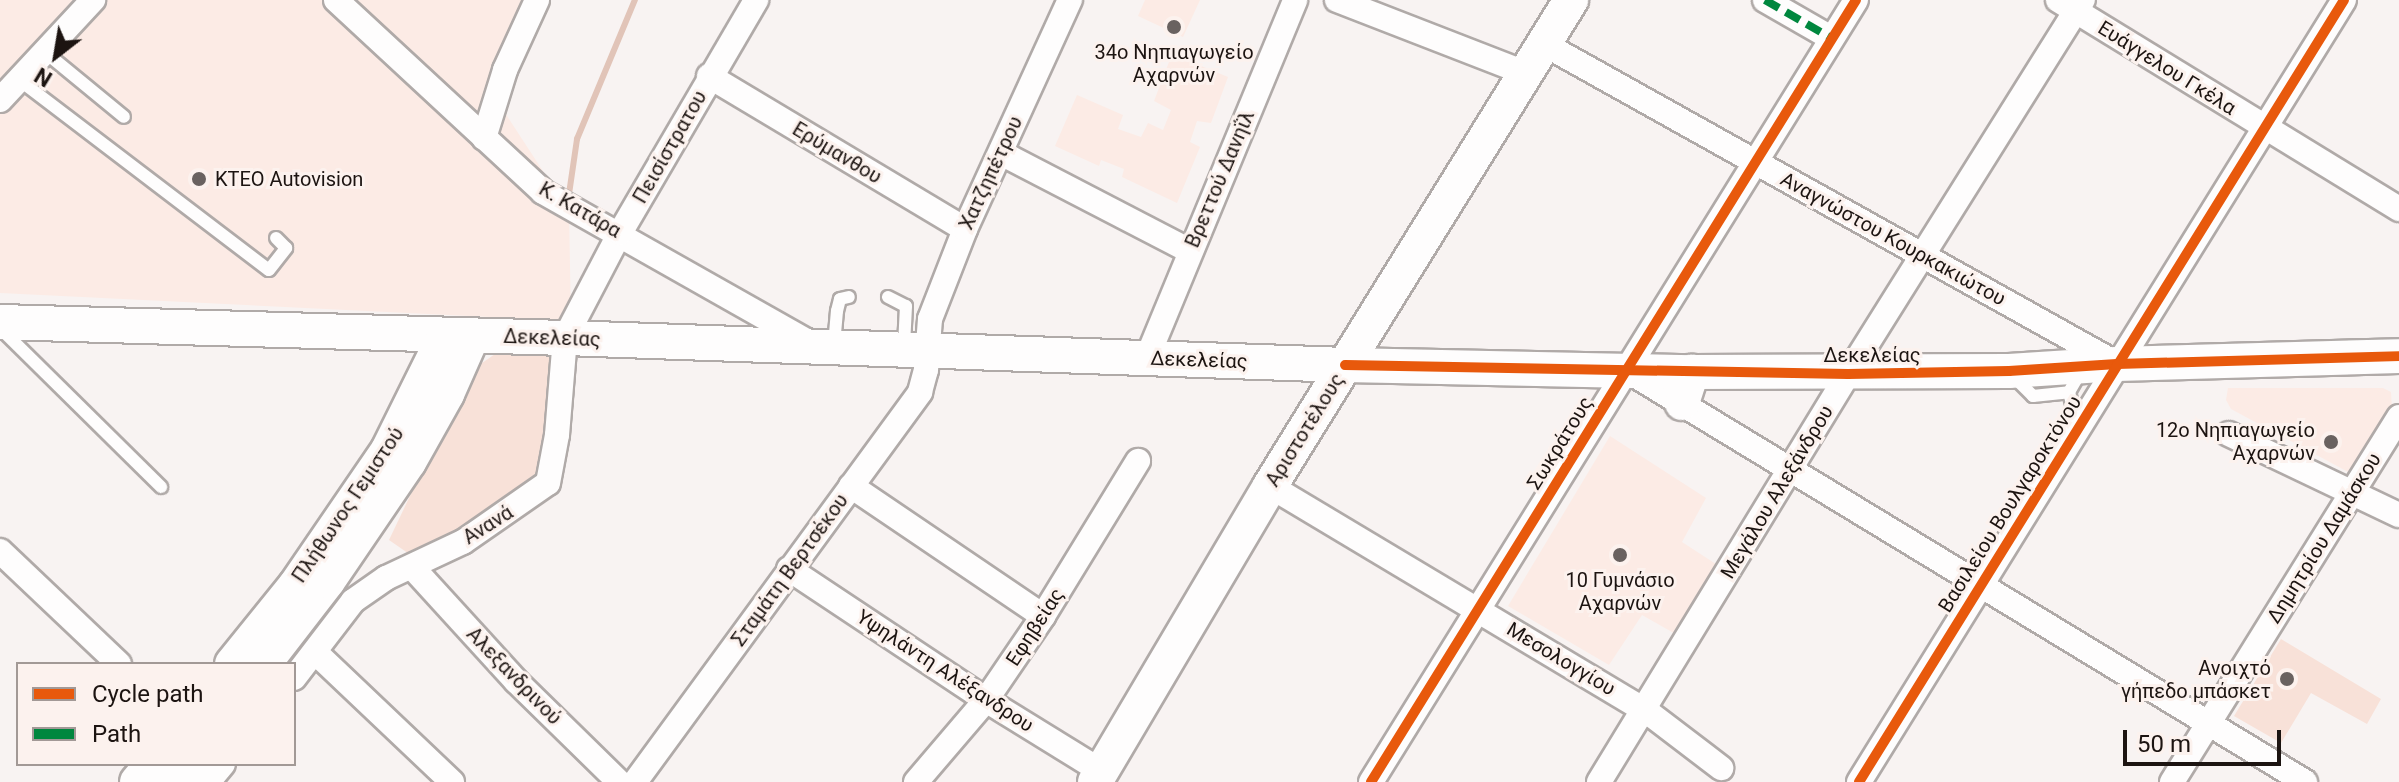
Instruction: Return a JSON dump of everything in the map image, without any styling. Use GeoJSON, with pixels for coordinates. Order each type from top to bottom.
{"type":"FeatureCollection","features":[{"type":"Feature","properties":{"kind":"main road","name":"Αριστοτέλους"},"geometry":{"type":"LineString","coordinates":[[1105,778],[1270,486],[1571,0]]}},
{"type":"Feature","properties":{"kind":"main road","name":"Δεκελείας"},"geometry":{"type":"LineString","coordinates":[[0,325],[565,338],[1345,365],[1626,370],[1687,388],[1848,374],[2009,371],[2076,379],[2117,364],[2399,356]]}},
{"type":"Feature","properties":{"kind":"main road","name":"Πλήθωνος Γεμιστού"},"geometry":{"type":"LineString","coordinates":[[234,662],[295,586],[388,450],[459,335]]}},
{"type":"Feature","properties":{"kind":"main road","name":"Πλήθωνος Γεμιστού"},"geometry":{"type":"LineString","coordinates":[[266,662],[328,581],[409,462],[447,394],[459,335]]}},
{"type":"Feature","properties":{"kind":"main road"},"geometry":{"type":"LineString","coordinates":[[137,782],[150,766]]}},
{"type":"Feature","properties":{"kind":"main road"},"geometry":{"type":"LineString","coordinates":[[168,782],[184,766]]}},
{"type":"Feature","properties":{"kind":"street"},"geometry":{"type":"LineString","coordinates":[[0,100],[93,0]]}},
{"type":"Feature","properties":{"kind":"street","name":"Κ. Κατάρα"},"geometry":{"type":"LineString","coordinates":[[336,0],[543,192],[826,347]]}},
{"type":"Feature","properties":{"kind":"street"},"geometry":{"type":"LineString","coordinates":[[484,138],[501,81],[537,0]]}},
{"type":"Feature","properties":{"kind":"street","name":"Πεισίστρατου"},"geometry":{"type":"LineString","coordinates":[[565,338],[620,233],[756,0]]}},
{"type":"Feature","properties":{"kind":"street","name":"Χατζηπέτρου"},"geometry":{"type":"LineString","coordinates":[[915,350],[965,229],[1070,0]]}},
{"type":"Feature","properties":{"kind":"street","name":"Βρεττού Δανηΐλ"},"geometry":{"type":"LineString","coordinates":[[1147,358],[1295,0]]}},
{"type":"Feature","properties":{"kind":"street"},"geometry":{"type":"LineString","coordinates":[[1337,0],[1525,73]]}},
{"type":"Feature","properties":{"kind":"street"},"geometry":{"type":"LineString","coordinates":[[1765,0],[1831,38]]}},
{"type":"Feature","properties":{"kind":"street","name":"Σωκράτους"},"geometry":{"type":"LineString","coordinates":[[1371,782],[1856,0]]}},
{"type":"Feature","properties":{"kind":"street","name":"Βασιλείου Βουλγαροκτόνου"},"geometry":{"type":"LineString","coordinates":[[1859,782],[2344,0]]}},
{"type":"Feature","properties":{"kind":"street","name":"Ευάγγελου Γκέλα"},"geometry":{"type":"LineString","coordinates":[[2073,4],[2264,129],[2399,209]]}},
{"type":"Feature","properties":{"kind":"street","name":"Μεγάλου Αλεξάνδρου"},"geometry":{"type":"LineString","coordinates":[[1599,782],[2073,4]]}},
{"type":"Feature","properties":{"kind":"street","name":"Αναγνώστου Κουρκακιώτου"},"geometry":{"type":"LineString","coordinates":[[1544,44],[2117,364]]}},
{"type":"Feature","properties":{"kind":"street","name":"Ερύμανθου"},"geometry":{"type":"LineString","coordinates":[[709,76],[965,229]]}},
{"type":"Feature","properties":{"kind":"street"},"geometry":{"type":"LineString","coordinates":[[1001,153],[1190,251]]}},
{"type":"Feature","properties":{"kind":"street","name":"Ανανά"},"geometry":{"type":"LineString","coordinates":[[315,652],[353,601],[386,578],[463,542],[548,483],[557,435],[565,338]]}},
{"type":"Feature","properties":{"kind":"street","name":"Σταμάτη Βερτσέκου"},"geometry":{"type":"LineString","coordinates":[[635,782],[920,392],[915,350]]}},
{"type":"Feature","properties":{"kind":"street"},"geometry":{"type":"LineString","coordinates":[[1687,388],[1791,471],[2305,782]]}},
{"type":"Feature","properties":{"kind":"street","name":"Δημητρίου Δαμάσκου"},"geometry":{"type":"LineString","coordinates":[[2172,782],[2399,417]]}},
{"type":"Feature","properties":{"kind":"street"},"geometry":{"type":"LineString","coordinates":[[2229,434],[2399,515]]}},
{"type":"Feature","properties":{"kind":"street","name":"Εφηβείας"},"geometry":{"type":"LineString","coordinates":[[916,782],[986,700],[1043,616],[1138,461]]}},
{"type":"Feature","properties":{"kind":"street"},"geometry":{"type":"LineString","coordinates":[[851,486],[1043,616]]}},
{"type":"Feature","properties":{"kind":"street","name":"Μεσολογγίου"},"geometry":{"type":"LineString","coordinates":[[1270,486],[1645,710],[1721,768]]}},
{"type":"Feature","properties":{"kind":"street"},"geometry":{"type":"LineString","coordinates":[[0,551],[117,662]]}},
{"type":"Feature","properties":{"kind":"street","name":"Αλεξανδρινού"},"geometry":{"type":"LineString","coordinates":[[412,567],[516,681],[619,782]]}},
{"type":"Feature","properties":{"kind":"street","name":"Υψηλάντη Αλέξανδρου"},"geometry":{"type":"LineString","coordinates":[[789,569],[1105,778]]}},
{"type":"Feature","properties":{"kind":"street"},"geometry":{"type":"LineString","coordinates":[[296,676],[315,652],[452,782]]}},
{"type":"Feature","properties":{"kind":"street"},"geometry":{"type":"LineString","coordinates":[[188,766],[207,782],[221,766]]}},
{"type":"Feature","properties":{"kind":"lane"},"geometry":{"type":"LineString","coordinates":[[45,52],[124,117]]}},
{"type":"Feature","properties":{"kind":"lane"},"geometry":{"type":"LineString","coordinates":[[18,79],[269,270],[286,248],[276,238]]}},
{"type":"Feature","properties":{"kind":"lane"},"geometry":{"type":"LineString","coordinates":[[826,347],[840,299],[849,297]]}},
{"type":"Feature","properties":{"kind":"lane"},"geometry":{"type":"LineString","coordinates":[[888,297],[906,306],[915,350]]}},
{"type":"Feature","properties":{"kind":"lane"},"geometry":{"type":"LineString","coordinates":[[0,325],[161,487]]}},
{"type":"Feature","properties":{"kind":"lane"},"geometry":{"type":"LineString","coordinates":[[2076,379],[2078,427]]}},
{"type":"Feature","properties":{"kind":"shaded area"},"geometry":{"type":"Polygon","coordinates":[[[0,0],[541,0],[496,99],[569,211],[571,321],[0,293],[0,0]]]}},
{"type":"Feature","properties":{"kind":"shaded area","name":"34o Νηπιαγωγείο Αχαρνών"},"geometry":{"type":"Polygon","coordinates":[[[1145,0],[1200,0],[1183,37],[1138,16],[1145,0]]]}},
{"type":"Feature","properties":{"kind":"shaded area"},"geometry":{"type":"Polygon","coordinates":[[[1172,54],[1228,77],[1211,123],[1197,121],[1190,142],[1200,147],[1177,203],[1122,177],[1124,169],[1101,160],[1099,166],[1055,146],[1077,95],[1123,115],[1118,129],[1141,137],[1148,123],[1163,130],[1171,110],[1154,101],[1172,54]]]}},
{"type":"Feature","properties":{"kind":"shaded area"},"geometry":{"type":"Polygon","coordinates":[[[555,350],[540,480],[415,558],[389,540],[469,372],[498,352],[555,350]]]}},
{"type":"Feature","properties":{"kind":"shaded area","name":"12ο Νηπιαγωγείο Αχαρνών"},"geometry":{"type":"Polygon","coordinates":[[[2228,388],[2383,388],[2391,392],[2392,410],[2350,473],[2231,409],[2226,400],[2228,388]]]}},
{"type":"Feature","properties":{"kind":"shaded area","name":"10 Γυμνάσιο Αχαρνών"},"geometry":{"type":"Polygon","coordinates":[[[1610,436],[1706,498],[1682,542],[1722,568],[1679,636],[1642,615],[1609,665],[1508,606],[1610,436]]]}},
{"type":"Feature","properties":{"kind":"shaded area","name":"Ανοιχτό γήπεδο μπάσκετ"},"geometry":{"type":"Polygon","coordinates":[[[2281,639],[2381,699],[2367,724],[2311,693],[2281,743],[2234,716],[2281,639]]]}},
{"type":"Feature","properties":{"kind":"waterway"},"geometry":{"type":"LineString","coordinates":[[569,194],[577,139],[635,0]]}},
{"type":"Feature","properties":{"kind":"marked path"},"geometry":{"type":"LineString","coordinates":[[1765,0],[1831,38]]}},
{"type":"Feature","properties":{"kind":"cycle path"},"geometry":{"type":"LineString","coordinates":[[1371,782],[1856,0]]}},
{"type":"Feature","properties":{"kind":"cycle path"},"geometry":{"type":"LineString","coordinates":[[1859,782],[2344,0]]}},
{"type":"Feature","properties":{"kind":"cycle path"},"geometry":{"type":"LineString","coordinates":[[1345,365],[1848,374],[2399,356]]}},
{"type":"Feature","properties":{"kind":"place","name":"34o Νηπιαγωγείο Αχαρνών"},"geometry":{"type":"Point","coordinates":[1174,27]}},
{"type":"Feature","properties":{"kind":"place","name":"ΚΤΕΟ Autovision"},"geometry":{"type":"Point","coordinates":[199,179]}},
{"type":"Feature","properties":{"kind":"place","name":"12ο Νηπιαγωγείο Αχαρνών"},"geometry":{"type":"Point","coordinates":[2331,442]}},
{"type":"Feature","properties":{"kind":"place","name":"10 Γυμνάσιο Αχαρνών"},"geometry":{"type":"Point","coordinates":[1620,555]}},
{"type":"Feature","properties":{"kind":"place","name":"Ανοιχτό γήπεδο μπάσκετ"},"geometry":{"type":"Point","coordinates":[2287,679]}}]}
